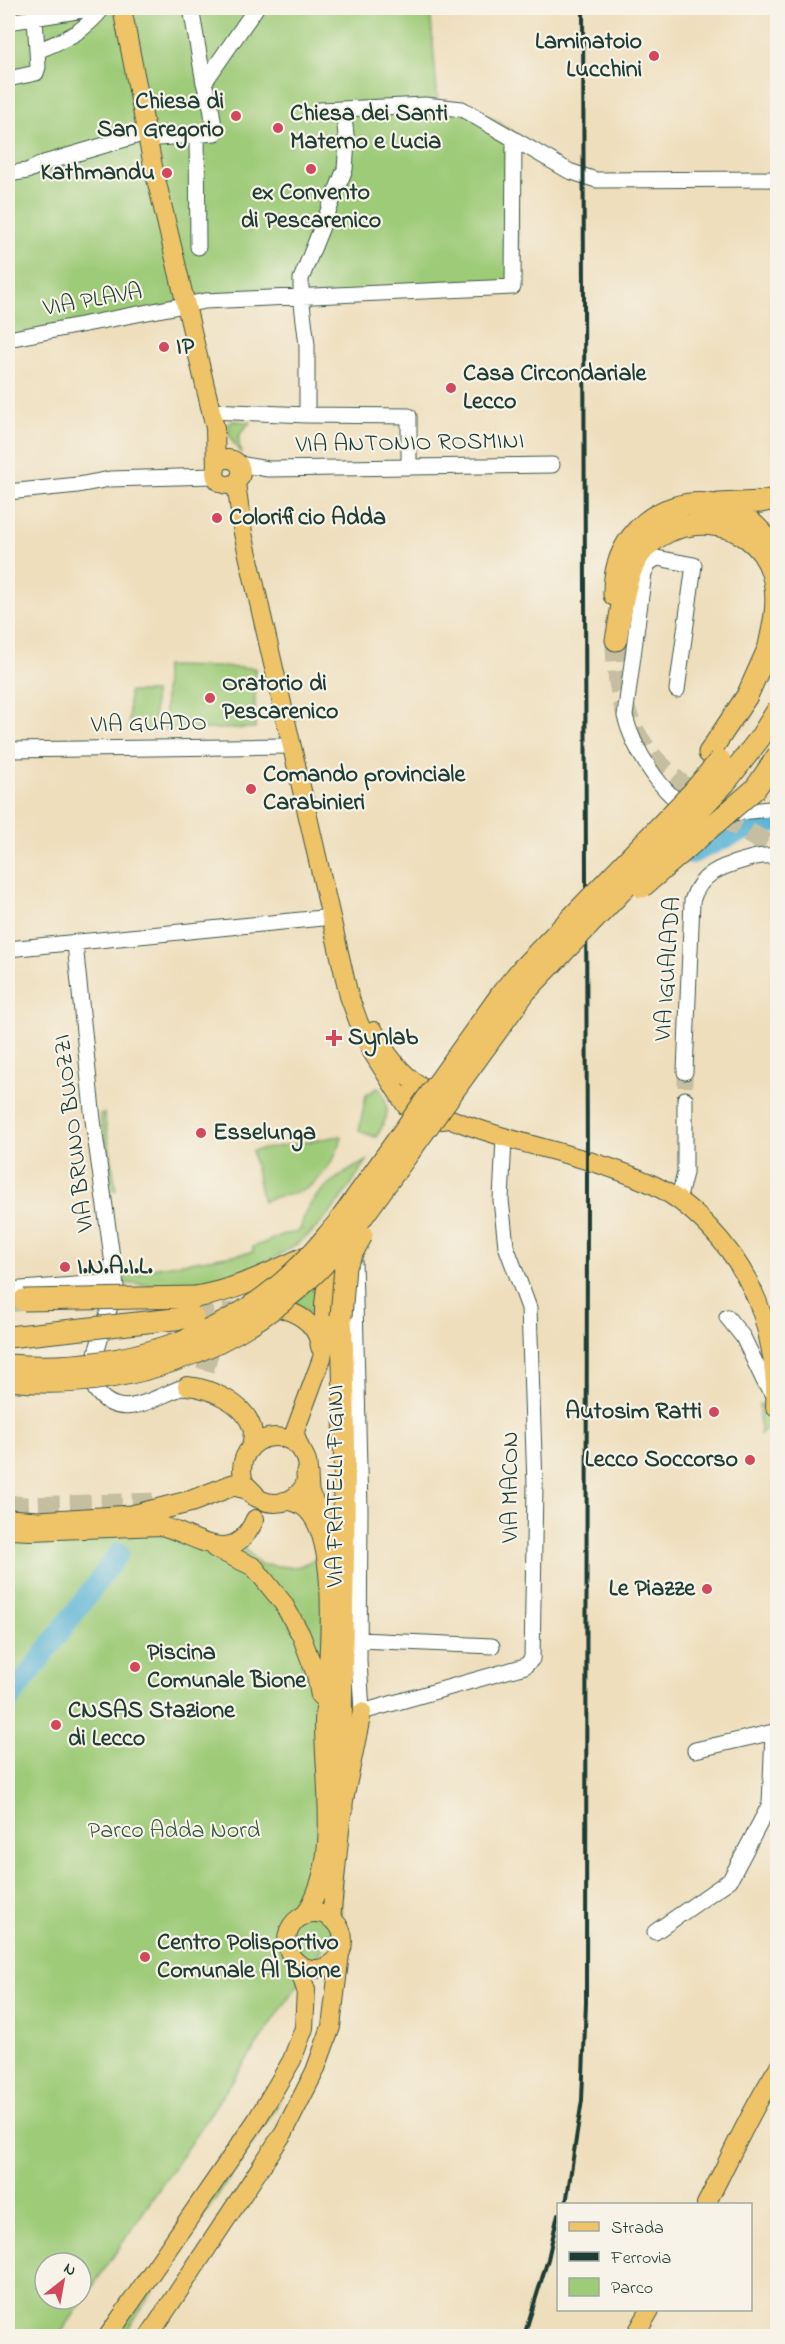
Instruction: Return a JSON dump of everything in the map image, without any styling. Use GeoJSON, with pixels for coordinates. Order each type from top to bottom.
{"type":"FeatureCollection","features":[{"type":"Feature","properties":{"kind":"highway"},"geometry":{"type":"LineString","coordinates":[[771,658],[776,605],[774,579],[759,546],[746,536],[725,527],[708,524],[674,529],[657,538],[640,554],[629,575],[616,640],[614,579],[629,539],[644,523],[670,507],[686,503],[754,502],[777,498]]}},
{"type":"Feature","properties":{"kind":"highway"},"geometry":{"type":"LineString","coordinates":[[707,504],[735,513],[760,529],[772,547],[777,560]]}},
{"type":"Feature","properties":{"kind":"highway"},"geometry":{"type":"LineString","coordinates":[[8,1365],[80,1366],[135,1356],[186,1340],[207,1331],[255,1303],[279,1285],[312,1254],[338,1223],[503,992],[647,839],[658,819],[736,714],[771,658],[777,625]]}},
{"type":"Feature","properties":{"kind":"highway"},"geometry":{"type":"LineString","coordinates":[[8,1380],[60,1383],[100,1379],[138,1372],[173,1362],[232,1335],[269,1311],[313,1275],[358,1223],[507,1015],[548,966],[725,783],[760,738],[777,709]]}},
{"type":"Feature","properties":{"kind":"highway"},"geometry":{"type":"LineString","coordinates":[[507,1015],[556,972],[620,908],[755,789],[777,755]]}},
{"type":"Feature","properties":{"kind":"highway"},"geometry":{"type":"LineString","coordinates":[[342,1810],[340,1739],[346,1491],[345,1386],[341,1317],[343,1280],[350,1255],[396,1170]]}},
{"type":"Feature","properties":{"kind":"highway"},"geometry":{"type":"LineString","coordinates":[[16,1295],[196,1297],[224,1293],[249,1284],[312,1254]]}},
{"type":"Feature","properties":{"kind":"highway"},"geometry":{"type":"LineString","coordinates":[[8,1337],[193,1317]]}},
{"type":"Feature","properties":{"kind":"highway"},"geometry":{"type":"LineString","coordinates":[[307,1474],[309,1493],[336,1548],[344,1588]]}},
{"type":"Feature","properties":{"kind":"highway"},"geometry":{"type":"LineString","coordinates":[[8,1520],[39,1522],[132,1516],[192,1501],[233,1485],[247,1488],[254,1495]]}},
{"type":"Feature","properties":{"kind":"main road"},"geometry":{"type":"LineString","coordinates":[[122,8],[186,306],[213,420],[231,473],[349,996],[358,1023],[384,1074],[406,1106],[410,1094],[421,1087],[398,1066],[382,1047],[344,970]]}},
{"type":"Feature","properties":{"kind":"main road"},"geometry":{"type":"LineString","coordinates":[[440,1119],[451,1119],[504,1138],[614,1169],[650,1183],[678,1201],[707,1227],[734,1259],[755,1294],[775,1378],[776,1407]]}},
{"type":"Feature","properties":{"kind":"main road"},"geometry":{"type":"LineString","coordinates":[[207,1545],[219,1547],[235,1544],[247,1534],[255,1519],[269,1505],[281,1502],[300,1491],[307,1474],[307,1463],[296,1438],[296,1431],[322,1358],[328,1271]]}},
{"type":"Feature","properties":{"kind":"main road"},"geometry":{"type":"LineString","coordinates":[[283,1309],[304,1318],[313,1328],[319,1337],[322,1358]]}},
{"type":"Feature","properties":{"kind":"main road"},"geometry":{"type":"LineString","coordinates":[[764,1326],[777,1353]]}},
{"type":"Feature","properties":{"kind":"main road"},"geometry":{"type":"LineString","coordinates":[[185,1386],[197,1381],[204,1371],[208,1387],[214,1393]]}},
{"type":"Feature","properties":{"kind":"main road"},"geometry":{"type":"LineString","coordinates":[[185,1386],[199,1387],[214,1393],[245,1413],[252,1426],[254,1434],[251,1447],[244,1458],[242,1471],[246,1484],[254,1495],[257,1507],[255,1519]]}},
{"type":"Feature","properties":{"kind":"main road"},"geometry":{"type":"LineString","coordinates":[[251,1447],[262,1439],[275,1437],[294,1443],[303,1452]]}},
{"type":"Feature","properties":{"kind":"main road"},"geometry":{"type":"LineString","coordinates":[[254,1495],[266,1501],[296,1503],[305,1509],[323,1543],[331,1594],[324,1721],[327,1848],[316,1895],[304,1916]]}},
{"type":"Feature","properties":{"kind":"main road"},"geometry":{"type":"LineString","coordinates":[[8,1530],[31,1532],[161,1526],[177,1530],[254,1567],[293,1619],[316,1674],[324,1721]]}},
{"type":"Feature","properties":{"kind":"main road"},"geometry":{"type":"LineString","coordinates":[[331,1919],[342,1810],[362,1712]]}},
{"type":"Feature","properties":{"kind":"main road"},"geometry":{"type":"LineString","coordinates":[[149,2337],[284,2132],[315,2071],[331,2027],[339,1954],[343,1942],[341,1933],[331,1919],[313,1913],[296,1921],[287,1937],[291,1956],[297,1963],[304,1967],[322,1968],[330,1965],[339,1954]]}},
{"type":"Feature","properties":{"kind":"main road"},"geometry":{"type":"LineString","coordinates":[[108,2337],[256,2121],[292,2060],[304,2028],[306,1990],[297,1963]]}},
{"type":"Feature","properties":{"kind":"main road"},"geometry":{"type":"LineString","coordinates":[[707,2203],[734,2152],[758,2098],[777,2068]]}},
{"type":"Feature","properties":{"kind":"main road"},"geometry":{"type":"LineString","coordinates":[[734,2152],[766,2104],[777,2077]]}},
{"type":"Feature","properties":{"kind":"main road"},"geometry":{"type":"LineString","coordinates":[[635,2337],[649,2311]]}},
{"type":"Feature","properties":{"kind":"street"},"geometry":{"type":"LineString","coordinates":[[37,51],[68,38],[89,25],[103,8]]}},
{"type":"Feature","properties":{"kind":"street"},"geometry":{"type":"LineString","coordinates":[[8,174],[27,171],[71,154],[139,135],[148,137],[215,133],[191,8]]}},
{"type":"Feature","properties":{"kind":"street"},"geometry":{"type":"LineString","coordinates":[[204,83],[256,8]]}},
{"type":"Feature","properties":{"kind":"street"},"geometry":{"type":"LineString","coordinates":[[8,22],[85,9]]}},
{"type":"Feature","properties":{"kind":"street"},"geometry":{"type":"LineString","coordinates":[[8,79],[36,73],[35,18]]}},
{"type":"Feature","properties":{"kind":"street"},"geometry":{"type":"LineString","coordinates":[[320,110],[425,105],[462,109],[569,171],[596,180],[777,179]]}},
{"type":"Feature","properties":{"kind":"street"},"geometry":{"type":"LineString","coordinates":[[307,415],[307,345],[300,296],[301,279],[345,169],[347,143],[343,110]]}},
{"type":"Feature","properties":{"kind":"street"},"geometry":{"type":"LineString","coordinates":[[197,134],[198,247]]}},
{"type":"Feature","properties":{"kind":"street","name":"VIA PLAVA"},"geometry":{"type":"LineString","coordinates":[[8,339],[205,301],[513,287],[514,139]]}},
{"type":"Feature","properties":{"kind":"street"},"geometry":{"type":"LineString","coordinates":[[213,420],[307,415],[409,416],[409,466]]}},
{"type":"Feature","properties":{"kind":"street","name":"VIA ANTONIO ROSMINI"},"geometry":{"type":"LineString","coordinates":[[8,492],[78,485],[110,479],[212,476],[268,469],[552,465]]}},
{"type":"Feature","properties":{"kind":"street"},"geometry":{"type":"LineString","coordinates":[[677,690],[693,565],[660,558],[652,561],[645,569],[643,577],[626,716],[632,735],[663,787],[686,806],[713,814],[744,813],[777,808]]}},
{"type":"Feature","properties":{"kind":"street","name":"VIA GUADO"},"geometry":{"type":"LineString","coordinates":[[8,750],[291,746]]}},
{"type":"Feature","properties":{"kind":"street","name":"VIA IGUALADA"},"geometry":{"type":"LineString","coordinates":[[685,1072],[691,924],[695,892],[708,874],[720,867],[756,857],[770,855],[777,857]]}},
{"type":"Feature","properties":{"kind":"street"},"geometry":{"type":"LineString","coordinates":[[8,950],[332,917]]}},
{"type":"Feature","properties":{"kind":"street","name":"VIA BRUNO BUOZZI"},"geometry":{"type":"LineString","coordinates":[[75,944],[93,1120],[115,1282]]}},
{"type":"Feature","properties":{"kind":"street"},"geometry":{"type":"LineString","coordinates":[[678,1201],[685,1173],[685,1099]]}},
{"type":"Feature","properties":{"kind":"street","name":"VIA MACON"},"geometry":{"type":"LineString","coordinates":[[362,1712],[525,1666],[532,1659],[535,1485],[529,1308],[506,1246],[501,1200],[504,1138]]}},
{"type":"Feature","properties":{"kind":"street","name":"VIA FRATELLI FIGINI"},"geometry":{"type":"LineString","coordinates":[[354,1260],[362,1712]]}},
{"type":"Feature","properties":{"kind":"street"},"geometry":{"type":"LineString","coordinates":[[16,1295],[115,1282],[96,1353]]}},
{"type":"Feature","properties":{"kind":"street"},"geometry":{"type":"LineString","coordinates":[[727,1317],[743,1337],[776,1407]]}},
{"type":"Feature","properties":{"kind":"street"},"geometry":{"type":"LineString","coordinates":[[95,1389],[101,1399],[114,1406],[126,1407],[144,1403],[185,1386]]}},
{"type":"Feature","properties":{"kind":"street"},"geometry":{"type":"LineString","coordinates":[[359,1640],[492,1646]]}},
{"type":"Feature","properties":{"kind":"street"},"geometry":{"type":"LineString","coordinates":[[655,1932],[730,1880],[774,1806],[775,1732],[695,1750]]}},
{"type":"Feature","properties":{"kind":"green space"},"geometry":{"type":"Polygon","coordinates":[[[8,8],[430,8],[438,104],[470,104],[516,134],[519,288],[164,307],[8,341],[8,8]]]}},
{"type":"Feature","properties":{"kind":"green space"},"geometry":{"type":"Polygon","coordinates":[[[233,421],[250,422],[239,436],[242,453],[230,436],[229,424],[233,421]]]}},
{"type":"Feature","properties":{"kind":"green space","name":"Oratorio di Pescarenico"},"geometry":{"type":"Polygon","coordinates":[[[165,666],[255,668],[255,728],[165,730],[165,666]]]}},
{"type":"Feature","properties":{"kind":"green space","name":"Oratorio di Pescarenico"},"geometry":{"type":"Polygon","coordinates":[[[129,692],[154,692],[154,731],[129,730],[129,692]]]}},
{"type":"Feature","properties":{"kind":"green space"},"geometry":{"type":"Polygon","coordinates":[[[379,1087],[387,1112],[384,1124],[376,1137],[359,1131],[366,1095],[379,1087]]]}},
{"type":"Feature","properties":{"kind":"green space"},"geometry":{"type":"Polygon","coordinates":[[[104,1113],[116,1190],[109,1191],[100,1114],[104,1113]]]}},
{"type":"Feature","properties":{"kind":"green space"},"geometry":{"type":"Polygon","coordinates":[[[342,1137],[340,1145],[332,1161],[314,1183],[299,1192],[263,1202],[252,1151],[342,1137]]]}},
{"type":"Feature","properties":{"kind":"green space"},"geometry":{"type":"Polygon","coordinates":[[[367,1161],[324,1220],[294,1246],[267,1262],[238,1274],[207,1282],[175,1285],[122,1283],[122,1276],[143,1273],[145,1269],[253,1252],[253,1247],[281,1235],[297,1232],[317,1195],[349,1170],[367,1161]]]}},
{"type":"Feature","properties":{"kind":"green space"},"geometry":{"type":"Polygon","coordinates":[[[319,1279],[319,1306],[311,1313],[294,1303],[319,1279]]]}},
{"type":"Feature","properties":{"kind":"green space"},"geometry":{"type":"Polygon","coordinates":[[[759,1404],[764,1405],[767,1410],[770,1426],[760,1434],[759,1404]]]}},
{"type":"Feature","properties":{"kind":"green space","name":"Parco Adda Nord"},"geometry":{"type":"Polygon","coordinates":[[[8,1518],[139,1526],[241,1545],[260,1565],[298,1566],[323,1554],[324,1666],[317,1658],[340,1812],[341,1921],[93,2286],[93,2251],[33,2251],[33,2311],[76,2311],[59,2336],[8,2336],[8,1518]]]}},
{"type":"Feature","properties":{"kind":"green space"},"geometry":{"type":"Polygon","coordinates":[[[299,2062],[277,2106],[123,2336],[114,2336],[299,2062]]]}},
{"type":"Feature","properties":{"kind":"waterway"},"geometry":{"type":"LineString","coordinates":[[691,854],[734,834],[778,821]]}},
{"type":"Feature","properties":{"kind":"waterway"},"geometry":{"type":"LineString","coordinates":[[8,1702],[119,1553]]}},
{"type":"Feature","properties":{"kind":"tunnel"},"geometry":{"type":"LineString","coordinates":[[616,640],[617,669],[627,715],[648,752],[682,785],[704,802],[730,821],[778,849]]}},
{"type":"Feature","properties":{"kind":"tunnel"},"geometry":{"type":"LineString","coordinates":[[685,1072],[685,1099]]}},
{"type":"Feature","properties":{"kind":"tunnel"},"geometry":{"type":"LineString","coordinates":[[8,1302],[24,1300]]}},
{"type":"Feature","properties":{"kind":"tunnel"},"geometry":{"type":"LineString","coordinates":[[193,1317],[241,1312]]}},
{"type":"Feature","properties":{"kind":"tunnel"},"geometry":{"type":"LineString","coordinates":[[205,1370],[210,1352],[220,1337]]}},
{"type":"Feature","properties":{"kind":"tunnel"},"geometry":{"type":"LineString","coordinates":[[8,1505],[23,1507],[160,1503]]}},
{"type":"Feature","properties":{"kind":"railway"},"geometry":{"type":"LineString","coordinates":[[566,2203],[582,2100],[586,2003],[587,1171],[583,8]]}},
{"type":"Feature","properties":{"kind":"railway"},"geometry":{"type":"LineString","coordinates":[[524,2336],[548,2259],[557,2218]]}},
{"type":"Feature","properties":{"kind":"place","name":"Laminatoio Lucchini"},"geometry":{"type":"Point","coordinates":[654,56]}},
{"type":"Feature","properties":{"kind":"place","name":"Chiesa di San Gregorio"},"geometry":{"type":"Point","coordinates":[236,116]}},
{"type":"Feature","properties":{"kind":"place","name":"Chiesa dei Santi Materno e Lucia"},"geometry":{"type":"Point","coordinates":[278,128]}},
{"type":"Feature","properties":{"kind":"place","name":"ex Convento di Pescarenico"},"geometry":{"type":"Point","coordinates":[311,169]}},
{"type":"Feature","properties":{"kind":"place","name":"Kathmandu"},"geometry":{"type":"Point","coordinates":[167,173]}},
{"type":"Feature","properties":{"kind":"place","name":"IP"},"geometry":{"type":"Point","coordinates":[164,347]}},
{"type":"Feature","properties":{"kind":"place","name":"Casa Circondariale Lecco"},"geometry":{"type":"Point","coordinates":[451,388]}},
{"type":"Feature","properties":{"kind":"place","name":"Colorificio Adda"},"geometry":{"type":"Point","coordinates":[217,518]}},
{"type":"Feature","properties":{"kind":"place","name":"Oratorio di Pescarenico"},"geometry":{"type":"Point","coordinates":[210,698]}},
{"type":"Feature","properties":{"kind":"place","name":"Comando provinciale Carabinieri"},"geometry":{"type":"Point","coordinates":[251,789]}},
{"type":"Feature","properties":{"kind":"place","name":"Synlab"},"geometry":{"type":"Point","coordinates":[334,1038]}},
{"type":"Feature","properties":{"kind":"place","name":"Esselunga"},"geometry":{"type":"Point","coordinates":[201,1133]}},
{"type":"Feature","properties":{"kind":"place","name":"I.N.A.I.L."},"geometry":{"type":"Point","coordinates":[65,1267]}},
{"type":"Feature","properties":{"kind":"place","name":"Autosim Ratti"},"geometry":{"type":"Point","coordinates":[714,1412]}},
{"type":"Feature","properties":{"kind":"place","name":"Lecco Soccorso"},"geometry":{"type":"Point","coordinates":[750,1460]}},
{"type":"Feature","properties":{"kind":"place","name":"Le Piazze"},"geometry":{"type":"Point","coordinates":[707,1589]}},
{"type":"Feature","properties":{"kind":"place","name":"Piscina Comunale Bione"},"geometry":{"type":"Point","coordinates":[135,1667]}},
{"type":"Feature","properties":{"kind":"place","name":"CNSAS Stazione di Lecco"},"geometry":{"type":"Point","coordinates":[56,1725]}},
{"type":"Feature","properties":{"kind":"place","name":"Centro Polisportivo Comunale Al Bione"},"geometry":{"type":"Point","coordinates":[145,1957]}}]}
